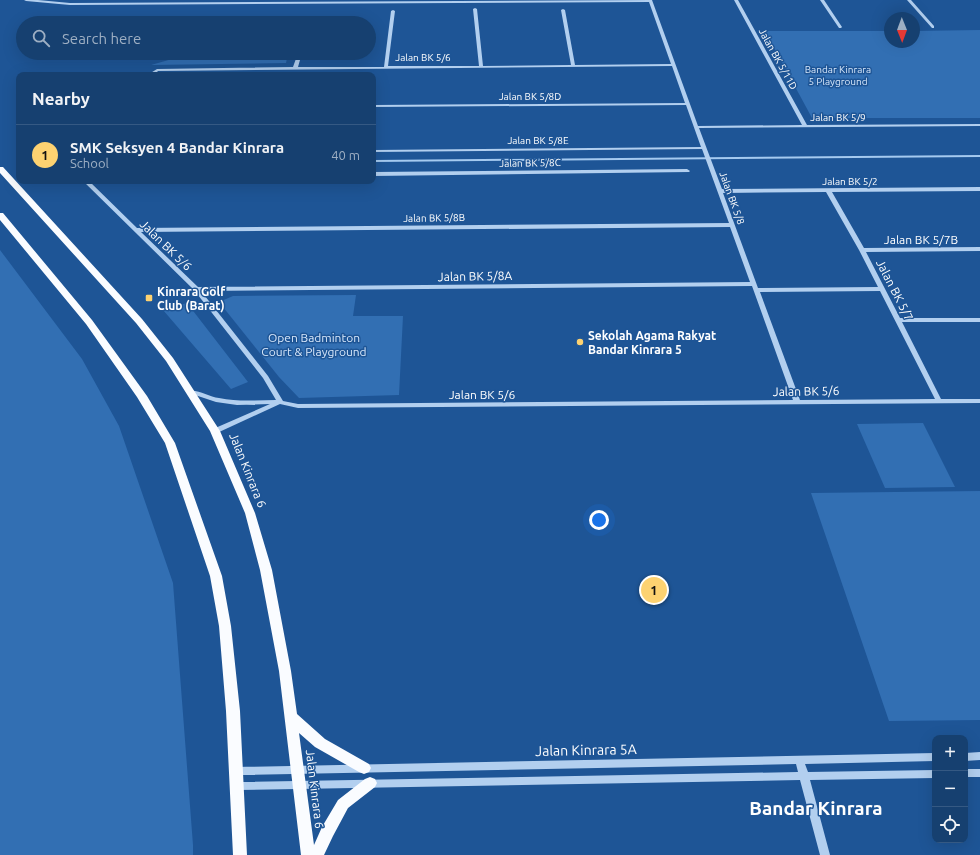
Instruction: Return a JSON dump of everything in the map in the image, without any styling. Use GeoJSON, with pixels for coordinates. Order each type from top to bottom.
{"type":"FeatureCollection","features":[{"type":"Feature","properties":{"kind":"main road","name":"Jalan Kinrara 6"},"geometry":{"type":"LineString","coordinates":[[0,169],[139,321],[170,360],[216,431],[250,513],[266,570],[285,670],[308,855]]}},
{"type":"Feature","properties":{"kind":"main road"},"geometry":{"type":"LineString","coordinates":[[0,215],[89,322],[142,396],[170,443],[216,576],[226,626],[237,771],[240,855]]}},
{"type":"Feature","properties":{"kind":"main road"},"geometry":{"type":"LineString","coordinates":[[291,717],[320,742],[364,768]]}},
{"type":"Feature","properties":{"kind":"main road"},"geometry":{"type":"LineString","coordinates":[[317,855],[327,832],[343,804],[370,783]]}},
{"type":"Feature","properties":{"kind":"street"},"geometry":{"type":"LineString","coordinates":[[26,0],[70,4],[650,1]]}},
{"type":"Feature","properties":{"kind":"street","name":"Jalan BK 5/11D"},"geometry":{"type":"LineString","coordinates":[[736,0],[805,126]]}},
{"type":"Feature","properties":{"kind":"street"},"geometry":{"type":"LineString","coordinates":[[822,0],[840,27]]}},
{"type":"Feature","properties":{"kind":"street"},"geometry":{"type":"LineString","coordinates":[[909,0],[933,27]]}},
{"type":"Feature","properties":{"kind":"street","name":"Jalan BK 5/8"},"geometry":{"type":"LineString","coordinates":[[650,1],[797,402]]}},
{"type":"Feature","properties":{"kind":"street"},"geometry":{"type":"LineString","coordinates":[[476,9],[481,67]]}},
{"type":"Feature","properties":{"kind":"street"},"geometry":{"type":"LineString","coordinates":[[386,68],[393,10]]}},
{"type":"Feature","properties":{"kind":"street"},"geometry":{"type":"LineString","coordinates":[[563,10],[573,66]]}},
{"type":"Feature","properties":{"kind":"street"},"geometry":{"type":"LineString","coordinates":[[295,68],[298,60]]}},
{"type":"Feature","properties":{"kind":"street","name":"Jalan BK 5/6"},"geometry":{"type":"LineString","coordinates":[[155,72],[157,70],[295,68],[674,65]]}},
{"type":"Feature","properties":{"kind":"street","name":"Jalan BK 5/8D"},"geometry":{"type":"LineString","coordinates":[[376,106],[688,104]]}},
{"type":"Feature","properties":{"kind":"street","name":"Jalan BK 5/9"},"geometry":{"type":"LineString","coordinates":[[696,127],[980,125]]}},
{"type":"Feature","properties":{"kind":"street","name":"Jalan BK 5/8E"},"geometry":{"type":"LineString","coordinates":[[376,151],[704,148]]}},
{"type":"Feature","properties":{"kind":"street","name":"Jalan BK 5/8C"},"geometry":{"type":"LineString","coordinates":[[376,174],[687,171]]}},
{"type":"Feature","properties":{"kind":"street","name":"Jalan BK 5/6"},"geometry":{"type":"LineString","coordinates":[[89,184],[196,289],[266,377],[281,402],[298,406],[980,401]]}},
{"type":"Feature","properties":{"kind":"street","name":"Jalan BK 5/2"},"geometry":{"type":"LineString","coordinates":[[720,191],[980,189]]}},
{"type":"Feature","properties":{"kind":"street","name":"Jalan BK 5/7"},"geometry":{"type":"LineString","coordinates":[[828,190],[862,250],[939,401]]}},
{"type":"Feature","properties":{"kind":"street","name":"Jalan BK 5/8B"},"geometry":{"type":"LineString","coordinates":[[135,230],[732,225]]}},
{"type":"Feature","properties":{"kind":"street","name":"Jalan BK 5/7B"},"geometry":{"type":"LineString","coordinates":[[862,250],[980,249]]}},
{"type":"Feature","properties":{"kind":"street","name":"Jalan BK 5/8A"},"geometry":{"type":"LineString","coordinates":[[196,289],[755,287],[882,289]]}},
{"type":"Feature","properties":{"kind":"street"},"geometry":{"type":"LineString","coordinates":[[898,320],[980,320]]}},
{"type":"Feature","properties":{"kind":"street"},"geometry":{"type":"LineString","coordinates":[[191,392],[216,400],[237,403],[281,402]]}},
{"type":"Feature","properties":{"kind":"street"},"geometry":{"type":"LineString","coordinates":[[216,431],[281,402]]}},
{"type":"Feature","properties":{"kind":"street"},"geometry":{"type":"LineString","coordinates":[[968,757],[980,756]]}},
{"type":"Feature","properties":{"kind":"street","name":"Jalan Kinrara 5A"},"geometry":{"type":"LineString","coordinates":[[237,771],[800,761],[932,757]]}},
{"type":"Feature","properties":{"kind":"street"},"geometry":{"type":"LineString","coordinates":[[800,761],[825,855]]}},
{"type":"Feature","properties":{"kind":"street"},"geometry":{"type":"LineString","coordinates":[[968,773],[980,773]]}},
{"type":"Feature","properties":{"kind":"street"},"geometry":{"type":"LineString","coordinates":[[237,786],[932,774]]}},
{"type":"Feature","properties":{"kind":"green space","name":"Bandar Kinrara 5 Playground"},"geometry":{"type":"Polygon","coordinates":[[[980,30],[980,118],[812,118],[765,31],[884,31],[884,48],[920,48],[920,31],[980,30]]]}},
{"type":"Feature","properties":{"kind":"green space"},"geometry":{"type":"Polygon","coordinates":[[[168,60],[287,60],[286,63],[151,65],[168,60]]]}},
{"type":"Feature","properties":{"kind":"green space"},"geometry":{"type":"Polygon","coordinates":[[[0,250],[82,359],[119,426],[173,583],[193,855],[0,855],[0,250]]]}},
{"type":"Feature","properties":{"kind":"green space","name":"Open Badminton Court & Playground"},"geometry":{"type":"Polygon","coordinates":[[[356,295],[353,316],[403,316],[399,395],[299,398],[279,377],[219,302],[233,296],[356,295]]]}},
{"type":"Feature","properties":{"kind":"green space"},"geometry":{"type":"Polygon","coordinates":[[[187,303],[248,382],[231,389],[163,310],[187,303]]]}},
{"type":"Feature","properties":{"kind":"green space"},"geometry":{"type":"Polygon","coordinates":[[[923,423],[955,487],[885,488],[857,424],[923,423]]]}},
{"type":"Feature","properties":{"kind":"green space"},"geometry":{"type":"Polygon","coordinates":[[[980,491],[980,720],[889,721],[811,493],[980,491]]]}},
{"type":"Feature","properties":{"kind":"waterway"},"geometry":{"type":"LineString","coordinates":[[376,161],[980,156]]}},
{"type":"Feature","properties":{"kind":"place","name":"Kinrara Golf Club (Barat)"},"geometry":{"type":"Point","coordinates":[149,298]}},
{"type":"Feature","properties":{"kind":"place","name":"Sekolah Agama Rakyat Bandar Kinrara 5"},"geometry":{"type":"Point","coordinates":[580,342]}},
{"type":"Feature","properties":{"kind":"place","name":"SMK Seksyen 4 Bandar Kinrara"},"geometry":{"type":"Point","coordinates":[654,590]}},
{"type":"Feature","properties":{"kind":"district","name":"Bandar Kinrara"},"geometry":{"type":"Point","coordinates":[816,808]}}]}
